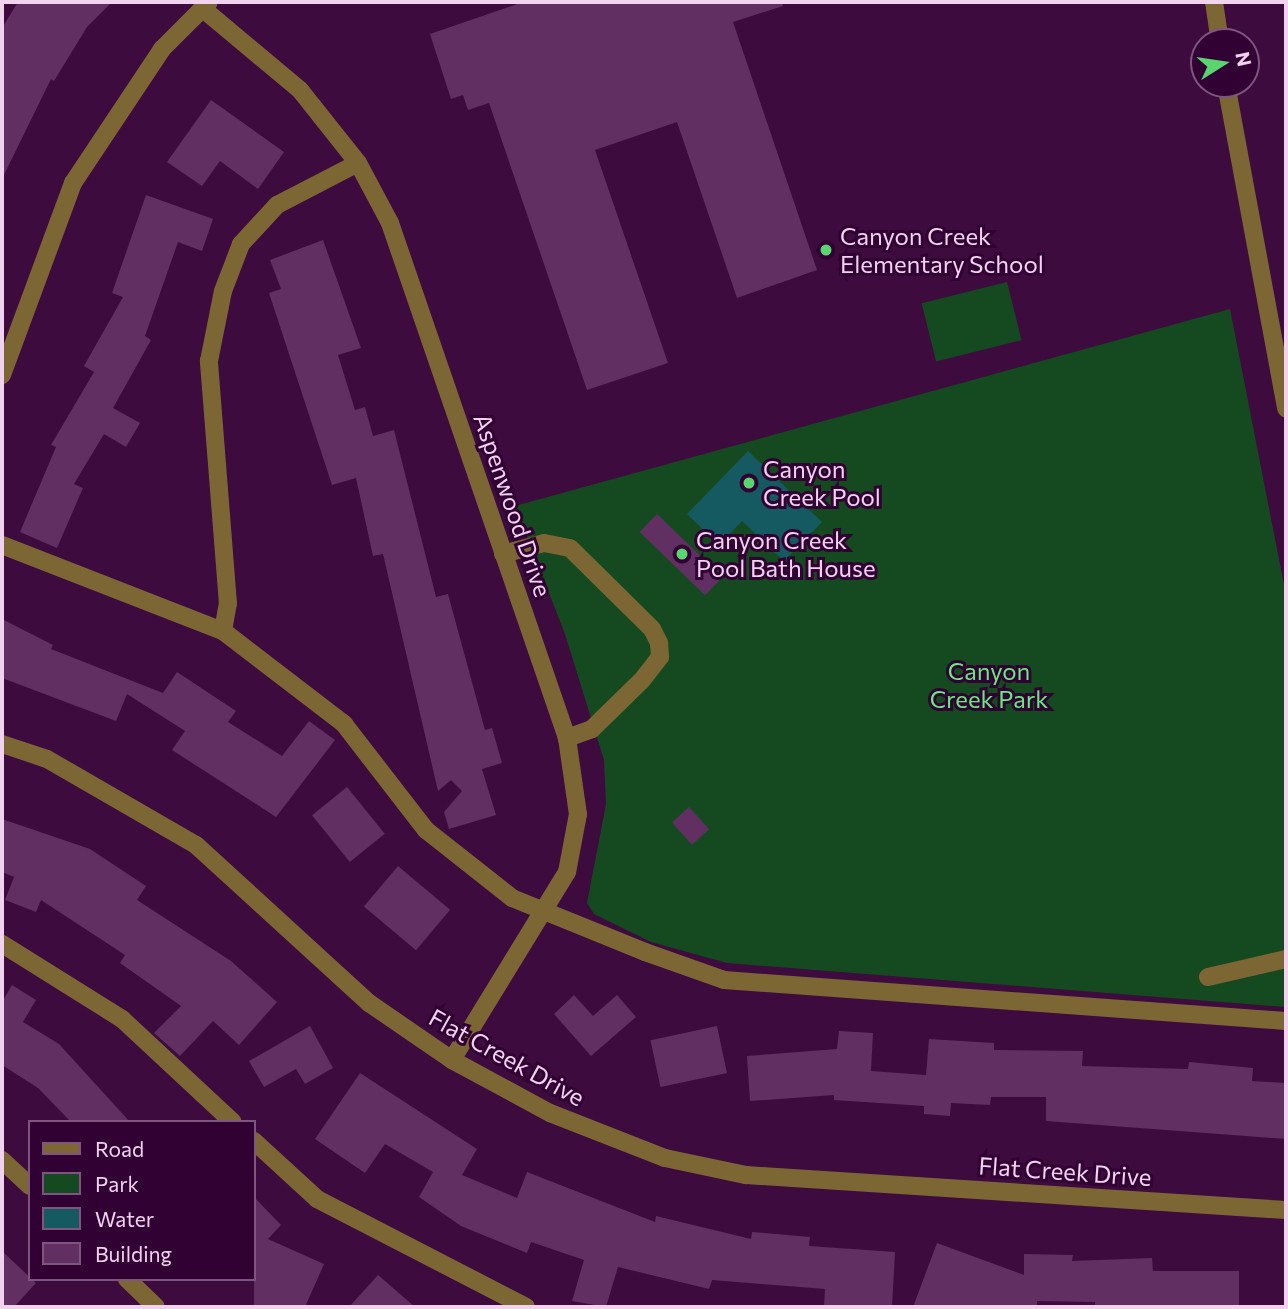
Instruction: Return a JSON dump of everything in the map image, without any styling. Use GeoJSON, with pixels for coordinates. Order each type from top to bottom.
{"type":"FeatureCollection","features":[{"type":"Feature","properties":{"kind":"street"},"geometry":{"type":"LineString","coordinates":[[1214,2],[1218,28]]}},
{"type":"Feature","properties":{"kind":"street"},"geometry":{"type":"LineString","coordinates":[[2,375],[10,328],[73,183],[162,49],[206,5]]}},
{"type":"Feature","properties":{"kind":"street","name":"Aspenwood Drive"},"geometry":{"type":"LineString","coordinates":[[206,5],[300,90],[358,163],[408,269],[567,738],[578,814],[574,849],[546,911],[452,1060]]}},
{"type":"Feature","properties":{"kind":"street"},"geometry":{"type":"LineString","coordinates":[[1229,98],[1286,409]]}},
{"type":"Feature","properties":{"kind":"street"},"geometry":{"type":"LineString","coordinates":[[223,631],[228,604],[209,361],[223,291],[240,244],[276,205],[358,163]]}},
{"type":"Feature","properties":{"kind":"street"},"geometry":{"type":"LineString","coordinates":[[503,554],[544,543],[570,548],[652,629],[660,643],[660,657],[641,681],[592,729],[567,738]]}},
{"type":"Feature","properties":{"kind":"street"},"geometry":{"type":"LineString","coordinates":[[2,545],[223,631],[344,724],[426,830],[512,898],[724,980],[1286,1021]]}},
{"type":"Feature","properties":{"kind":"street","name":"Flat Creek Drive"},"geometry":{"type":"LineString","coordinates":[[2,744],[47,759],[196,845],[369,1003],[452,1060],[550,1113],[665,1158],[746,1174],[1286,1210]]}},
{"type":"Feature","properties":{"kind":"street"},"geometry":{"type":"LineString","coordinates":[[2,944],[122,1019],[231,1120]]}},
{"type":"Feature","properties":{"kind":"street"},"geometry":{"type":"LineString","coordinates":[[1208,977],[1286,959]]}},
{"type":"Feature","properties":{"kind":"street"},"geometry":{"type":"LineString","coordinates":[[256,1143],[317,1199],[526,1307]]}},
{"type":"Feature","properties":{"kind":"street"},"geometry":{"type":"LineString","coordinates":[[2,1160],[28,1184]]}},
{"type":"Feature","properties":{"kind":"street"},"geometry":{"type":"LineString","coordinates":[[129,1281],[156,1307]]}},
{"type":"Feature","properties":{"kind":"green space"},"geometry":{"type":"Polygon","coordinates":[[[1007,282],[1022,340],[936,362],[922,303],[1007,282]]]}},
{"type":"Feature","properties":{"kind":"green space","name":"Canyon Creek Park"},"geometry":{"type":"Polygon","coordinates":[[[1230,309],[1286,595],[1286,1007],[727,963],[651,942],[594,914],[587,903],[606,804],[604,760],[565,634],[515,506],[1230,309]]]}},
{"type":"Feature","properties":{"kind":"water","name":"Canyon Creek Pool"},"geometry":{"type":"Polygon","coordinates":[[[748,451],[822,522],[784,561],[742,521],[719,545],[687,514],[748,451]]]}},
{"type":"Feature","properties":{"kind":"building"},"geometry":{"type":"Polygon","coordinates":[[[18,2],[112,2],[87,27],[54,81],[51,79],[2,179],[2,28],[18,2]]]}},
{"type":"Feature","properties":{"kind":"building"},"geometry":{"type":"Polygon","coordinates":[[[523,2],[782,2],[783,6],[733,22],[817,270],[737,298],[677,122],[595,150],[668,363],[587,390],[489,103],[468,110],[463,95],[451,99],[430,34],[523,2]]]}},
{"type":"Feature","properties":{"kind":"building"},"geometry":{"type":"Polygon","coordinates":[[[211,100],[284,152],[258,189],[220,161],[202,186],[167,162],[211,100]]]}},
{"type":"Feature","properties":{"kind":"building"},"geometry":{"type":"Polygon","coordinates":[[[146,195],[213,219],[202,251],[178,242],[145,336],[151,340],[113,408],[140,423],[126,447],[104,434],[74,484],[83,488],[57,548],[20,532],[56,447],[51,445],[94,372],[84,366],[123,297],[112,293],[146,195]]]}},
{"type":"Feature","properties":{"kind":"building"},"geometry":{"type":"Polygon","coordinates":[[[323,240],[361,348],[338,355],[355,410],[365,407],[373,436],[394,430],[436,597],[448,594],[485,730],[492,728],[502,763],[482,769],[496,815],[449,829],[444,812],[462,791],[451,780],[438,791],[383,554],[373,556],[356,478],[332,485],[269,293],[281,289],[270,260],[323,240]]]}},
{"type":"Feature","properties":{"kind":"building","name":"Canyon Creek Pool Bath House"},"geometry":{"type":"Polygon","coordinates":[[[657,514],[722,577],[705,595],[640,532],[657,514]]]}},
{"type":"Feature","properties":{"kind":"building"},"geometry":{"type":"Polygon","coordinates":[[[2,619],[53,645],[51,649],[163,693],[177,672],[236,711],[228,722],[282,756],[309,721],[335,740],[276,817],[172,750],[185,731],[127,694],[116,721],[2,678],[2,619]]]}},
{"type":"Feature","properties":{"kind":"building"},"geometry":{"type":"Polygon","coordinates":[[[347,787],[385,834],[350,862],[312,815],[347,787]]]}},
{"type":"Feature","properties":{"kind":"building"},"geometry":{"type":"Polygon","coordinates":[[[689,807],[709,829],[692,845],[672,822],[689,807]]]}},
{"type":"Feature","properties":{"kind":"building"},"geometry":{"type":"Polygon","coordinates":[[[2,819],[90,849],[146,886],[137,900],[231,961],[277,1002],[239,1045],[213,1021],[180,1056],[154,1033],[181,1006],[120,963],[125,955],[41,900],[36,912],[5,900],[14,877],[2,872],[2,819]]]}},
{"type":"Feature","properties":{"kind":"building"},"geometry":{"type":"Polygon","coordinates":[[[398,866],[450,910],[416,950],[364,907],[398,866]]]}},
{"type":"Feature","properties":{"kind":"building"},"geometry":{"type":"Polygon","coordinates":[[[12,985],[36,1000],[23,1022],[59,1044],[128,1120],[69,1120],[38,1088],[2,1065],[2,1002],[12,985]]]}},
{"type":"Feature","properties":{"kind":"building"},"geometry":{"type":"Polygon","coordinates":[[[574,995],[593,1016],[617,995],[636,1017],[591,1056],[554,1014],[574,995]]]}},
{"type":"Feature","properties":{"kind":"building"},"geometry":{"type":"Polygon","coordinates":[[[310,1026],[333,1068],[305,1084],[296,1069],[264,1087],[249,1061],[310,1026]]]}},
{"type":"Feature","properties":{"kind":"building"},"geometry":{"type":"Polygon","coordinates":[[[717,1026],[727,1073],[660,1087],[650,1040],[717,1026]]]}},
{"type":"Feature","properties":{"kind":"building"},"geometry":{"type":"Polygon","coordinates":[[[839,1031],[873,1033],[871,1071],[926,1075],[929,1039],[994,1043],[994,1050],[1083,1051],[1082,1066],[1188,1069],[1189,1062],[1253,1068],[1252,1081],[1286,1083],[1286,1139],[1046,1121],[1046,1097],[991,1097],[990,1105],[951,1103],[950,1116],[924,1114],[924,1106],[834,1100],[834,1095],[750,1101],[747,1056],[837,1049],[839,1031]]]}},
{"type":"Feature","properties":{"kind":"building"},"geometry":{"type":"Polygon","coordinates":[[[360,1073],[477,1149],[462,1175],[517,1198],[527,1172],[655,1222],[656,1216],[751,1239],[752,1232],[810,1237],[809,1246],[895,1252],[892,1307],[824,1307],[825,1289],[712,1280],[709,1289],[618,1267],[606,1307],[572,1301],[584,1260],[531,1242],[527,1253],[461,1226],[419,1197],[433,1172],[385,1144],[365,1173],[315,1139],[360,1073]]]}},
{"type":"Feature","properties":{"kind":"building"},"geometry":{"type":"Polygon","coordinates":[[[256,1199],[281,1225],[268,1239],[324,1264],[305,1307],[254,1307],[256,1199]]]}},
{"type":"Feature","properties":{"kind":"building"},"geometry":{"type":"Polygon","coordinates":[[[937,1243],[1024,1275],[1024,1254],[1073,1255],[1072,1261],[1152,1258],[1153,1271],[1239,1271],[1239,1307],[1095,1307],[1095,1302],[1037,1301],[1037,1307],[913,1307],[937,1243]]]}},
{"type":"Feature","properties":{"kind":"building"},"geometry":{"type":"Polygon","coordinates":[[[2,1251],[28,1275],[28,1281],[36,1283],[14,1307],[2,1307],[2,1251]]]}},
{"type":"Feature","properties":{"kind":"building"},"geometry":{"type":"Polygon","coordinates":[[[378,1275],[415,1307],[349,1307],[378,1275]]]}},
{"type":"Feature","properties":{"kind":"place","name":"Canyon Creek Elementary School"},"geometry":{"type":"Point","coordinates":[826,250]}},
{"type":"Feature","properties":{"kind":"place","name":"Canyon Creek Pool"},"geometry":{"type":"Point","coordinates":[749,483]}},
{"type":"Feature","properties":{"kind":"place","name":"Canyon Creek Pool Bath House"},"geometry":{"type":"Point","coordinates":[682,554]}}]}
